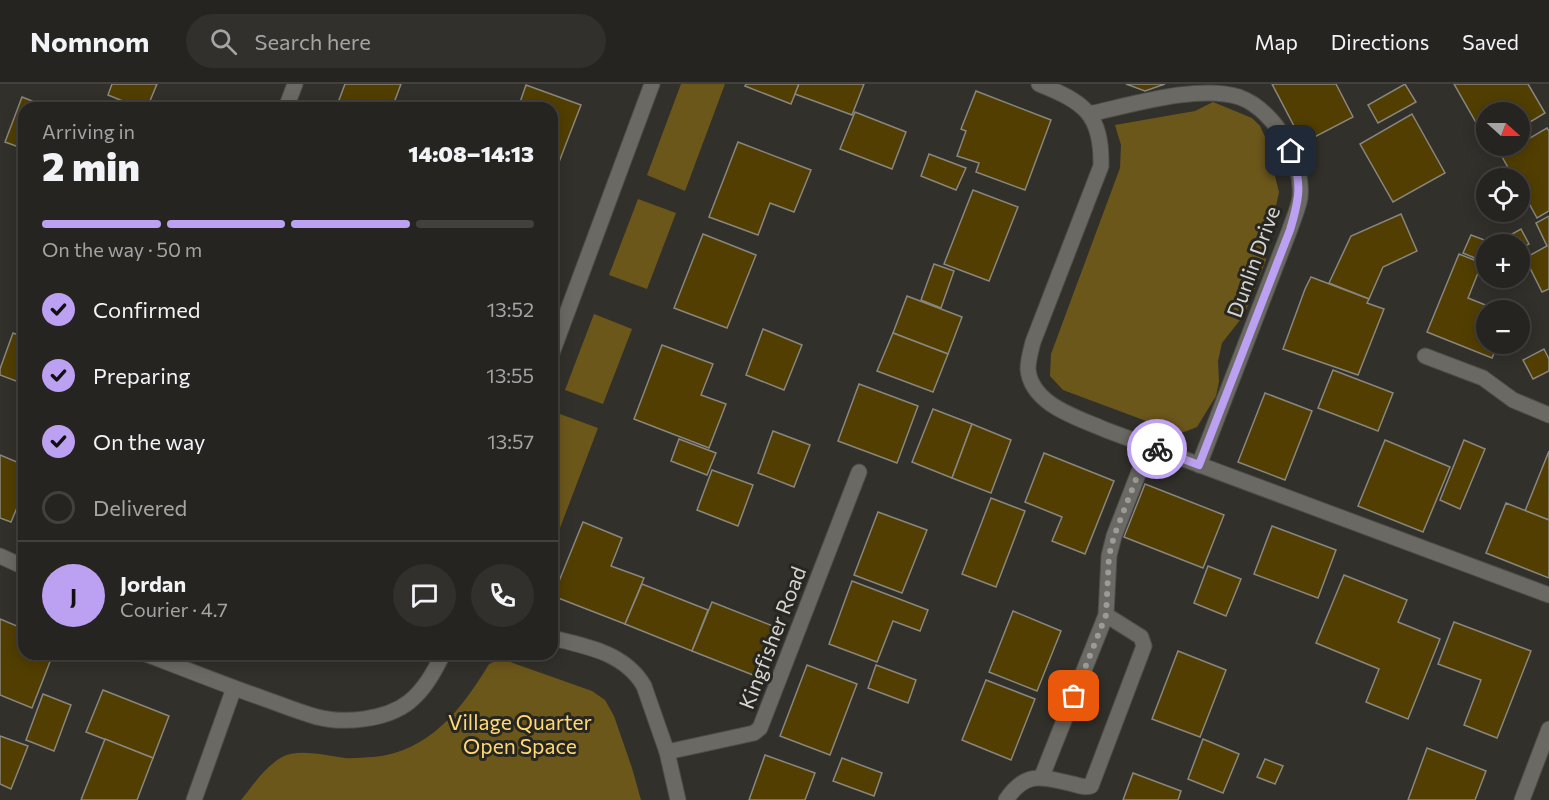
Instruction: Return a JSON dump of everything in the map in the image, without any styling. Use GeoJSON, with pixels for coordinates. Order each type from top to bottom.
{"type":"FeatureCollection","features":[{"type":"Feature","properties":{"kind":"street"},"geometry":{"type":"LineString","coordinates":[[288,102],[295,84]]}},
{"type":"Feature","properties":{"kind":"street"},"geometry":{"type":"LineString","coordinates":[[558,337],[652,84]]}},
{"type":"Feature","properties":{"kind":"street"},"geometry":{"type":"LineString","coordinates":[[1039,84],[1069,96],[1089,114],[1100,138],[1101,166],[1034,342],[1028,369],[1033,384],[1042,397],[1061,411],[1149,446],[1549,595]]}},
{"type":"Feature","properties":{"kind":"street","name":"Dunlin Drive"},"geometry":{"type":"LineString","coordinates":[[1089,114],[1200,92],[1239,97],[1262,110],[1280,130],[1291,151],[1298,173],[1300,199],[1290,230],[1199,465]]}},
{"type":"Feature","properties":{"kind":"street"},"geometry":{"type":"LineString","coordinates":[[1425,356],[1483,378],[1514,400],[1549,415]]}},
{"type":"Feature","properties":{"kind":"street"},"geometry":{"type":"LineString","coordinates":[[1042,776],[1106,615],[1109,556],[1114,536],[1149,446]]}},
{"type":"Feature","properties":{"kind":"street","name":"Kingfisher Road"},"geometry":{"type":"LineString","coordinates":[[667,752],[754,733],[760,728],[859,472]]}},
{"type":"Feature","properties":{"kind":"street"},"geometry":{"type":"LineString","coordinates":[[0,556],[18,564]]}},
{"type":"Feature","properties":{"kind":"street"},"geometry":{"type":"LineString","coordinates":[[1006,800],[1018,784],[1042,776],[1084,787],[1091,786],[1144,646],[1141,637],[1106,615]]}},
{"type":"Feature","properties":{"kind":"street"},"geometry":{"type":"LineString","coordinates":[[558,640],[588,647],[625,663],[633,671],[644,686],[667,752],[678,800]]}},
{"type":"Feature","properties":{"kind":"street"},"geometry":{"type":"LineString","coordinates":[[162,660],[318,717],[339,720],[359,720],[408,703],[432,675],[440,660]]}},
{"type":"Feature","properties":{"kind":"street"},"geometry":{"type":"LineString","coordinates":[[194,800],[234,688]]}},
{"type":"Feature","properties":{"kind":"street"},"geometry":{"type":"LineString","coordinates":[[1522,800],[1549,729]]}},
{"type":"Feature","properties":{"kind":"green space"},"geometry":{"type":"Polygon","coordinates":[[[681,84],[725,84],[685,191],[647,175],[681,84]]]}},
{"type":"Feature","properties":{"kind":"green space"},"geometry":{"type":"Polygon","coordinates":[[[1213,102],[1252,118],[1260,126],[1279,192],[1276,206],[1264,230],[1266,260],[1244,315],[1222,343],[1218,361],[1219,382],[1216,396],[1197,427],[1184,432],[1173,431],[1063,390],[1050,376],[1051,354],[1120,168],[1121,145],[1115,125],[1195,111],[1213,102]]]}},
{"type":"Feature","properties":{"kind":"green space"},"geometry":{"type":"Polygon","coordinates":[[[638,199],[676,213],[647,289],[609,275],[638,199]]]}},
{"type":"Feature","properties":{"kind":"green space"},"geometry":{"type":"Polygon","coordinates":[[[594,314],[632,329],[603,404],[565,390],[594,314]]]}},
{"type":"Feature","properties":{"kind":"green space"},"geometry":{"type":"Polygon","coordinates":[[[560,414],[598,428],[558,533],[558,420],[560,414]]]}},
{"type":"Feature","properties":{"kind":"green space","name":"Village Quarter Open Space"},"geometry":{"type":"Polygon","coordinates":[[[498,660],[507,661],[592,691],[605,700],[614,716],[641,800],[241,800],[270,766],[289,754],[322,754],[345,758],[373,757],[411,747],[442,726],[467,697],[489,664],[498,660]]]}},
{"type":"Feature","properties":{"kind":"building"},"geometry":{"type":"Polygon","coordinates":[[[112,84],[157,84],[150,102],[125,102],[108,95],[112,84]]]}},
{"type":"Feature","properties":{"kind":"building"},"geometry":{"type":"Polygon","coordinates":[[[345,84],[401,84],[394,102],[338,102],[345,84]]]}},
{"type":"Feature","properties":{"kind":"building"},"geometry":{"type":"Polygon","coordinates":[[[746,84],[799,84],[791,104],[745,86],[746,84]]]}},
{"type":"Feature","properties":{"kind":"building"},"geometry":{"type":"Polygon","coordinates":[[[799,84],[864,84],[852,115],[795,94],[799,84]]]}},
{"type":"Feature","properties":{"kind":"building"},"geometry":{"type":"Polygon","coordinates":[[[1126,84],[1165,84],[1145,91],[1126,84]]]}},
{"type":"Feature","properties":{"kind":"building"},"geometry":{"type":"Polygon","coordinates":[[[1272,84],[1336,84],[1353,117],[1303,143],[1272,84]]]}},
{"type":"Feature","properties":{"kind":"building"},"geometry":{"type":"Polygon","coordinates":[[[1405,84],[1416,102],[1378,123],[1368,105],[1405,84]]]}},
{"type":"Feature","properties":{"kind":"building"},"geometry":{"type":"Polygon","coordinates":[[[1454,84],[1528,84],[1545,113],[1530,122],[1530,102],[1476,102],[1476,122],[1454,84]]]}},
{"type":"Feature","properties":{"kind":"building"},"geometry":{"type":"Polygon","coordinates":[[[526,85],[581,105],[558,165],[558,102],[520,102],[526,85]]]}},
{"type":"Feature","properties":{"kind":"building"},"geometry":{"type":"Polygon","coordinates":[[[976,91],[1051,120],[1025,190],[976,172],[979,163],[957,156],[966,131],[961,129],[976,91]]]}},
{"type":"Feature","properties":{"kind":"building"},"geometry":{"type":"Polygon","coordinates":[[[22,97],[35,102],[20,102],[22,97]]]}},
{"type":"Feature","properties":{"kind":"building"},"geometry":{"type":"Polygon","coordinates":[[[18,108],[18,147],[5,142],[18,108]]]}},
{"type":"Feature","properties":{"kind":"building"},"geometry":{"type":"Polygon","coordinates":[[[855,112],[906,132],[892,169],[840,149],[855,112]]]}},
{"type":"Feature","properties":{"kind":"building"},"geometry":{"type":"Polygon","coordinates":[[[1412,114],[1445,173],[1393,202],[1360,144],[1412,114]]]}},
{"type":"Feature","properties":{"kind":"building"},"geometry":{"type":"Polygon","coordinates":[[[1547,128],[1549,131],[1549,211],[1537,218],[1530,205],[1530,168],[1508,168],[1502,156],[1530,156],[1530,138],[1547,128]]]}},
{"type":"Feature","properties":{"kind":"building"},"geometry":{"type":"Polygon","coordinates":[[[738,142],[811,170],[794,212],[770,203],[758,235],[709,217],[738,142]]]}},
{"type":"Feature","properties":{"kind":"building"},"geometry":{"type":"Polygon","coordinates":[[[929,154],[966,168],[956,190],[921,176],[929,154]]]}},
{"type":"Feature","properties":{"kind":"building"},"geometry":{"type":"Polygon","coordinates":[[[973,190],[1018,207],[989,281],[944,264],[973,190]]]}},
{"type":"Feature","properties":{"kind":"building"},"geometry":{"type":"Polygon","coordinates":[[[1401,214],[1417,251],[1383,267],[1369,299],[1329,283],[1351,236],[1401,214]]]}},
{"type":"Feature","properties":{"kind":"building"},"geometry":{"type":"Polygon","coordinates":[[[1549,216],[1549,289],[1542,292],[1530,268],[1530,255],[1547,246],[1536,223],[1549,216]]]}},
{"type":"Feature","properties":{"kind":"building"},"geometry":{"type":"Polygon","coordinates":[[[1521,229],[1524,234],[1512,234],[1521,229]]]}},
{"type":"Feature","properties":{"kind":"building"},"geometry":{"type":"Polygon","coordinates":[[[703,234],[756,255],[727,328],[674,308],[703,234]]]}},
{"type":"Feature","properties":{"kind":"building"},"geometry":{"type":"Polygon","coordinates":[[[1471,235],[1476,237],[1476,258],[1463,253],[1471,235]]]}},
{"type":"Feature","properties":{"kind":"building"},"geometry":{"type":"Polygon","coordinates":[[[1459,254],[1476,261],[1476,278],[1468,298],[1476,301],[1476,352],[1427,332],[1459,254]]]}},
{"type":"Feature","properties":{"kind":"building"},"geometry":{"type":"Polygon","coordinates":[[[934,264],[954,271],[941,308],[921,300],[934,264]]]}},
{"type":"Feature","properties":{"kind":"building"},"geometry":{"type":"Polygon","coordinates":[[[1311,277],[1369,299],[1367,303],[1384,309],[1358,375],[1283,349],[1311,277]]]}},
{"type":"Feature","properties":{"kind":"building"},"geometry":{"type":"Polygon","coordinates":[[[907,296],[962,317],[948,354],[893,333],[907,296]]]}},
{"type":"Feature","properties":{"kind":"building"},"geometry":{"type":"Polygon","coordinates":[[[763,329],[802,345],[784,390],[746,375],[763,329]]]}},
{"type":"Feature","properties":{"kind":"building"},"geometry":{"type":"Polygon","coordinates":[[[13,333],[18,335],[18,382],[0,375],[13,333]]]}},
{"type":"Feature","properties":{"kind":"building"},"geometry":{"type":"Polygon","coordinates":[[[893,333],[948,354],[933,392],[877,371],[893,333]]]}},
{"type":"Feature","properties":{"kind":"building"},"geometry":{"type":"Polygon","coordinates":[[[662,345],[713,364],[701,395],[726,404],[709,448],[634,419],[662,345]]]}},
{"type":"Feature","properties":{"kind":"building"},"geometry":{"type":"Polygon","coordinates":[[[1544,349],[1549,359],[1549,371],[1533,379],[1523,360],[1544,349]]]}},
{"type":"Feature","properties":{"kind":"building"},"geometry":{"type":"Polygon","coordinates":[[[1482,354],[1494,354],[1492,358],[1482,354]]]}},
{"type":"Feature","properties":{"kind":"building"},"geometry":{"type":"Polygon","coordinates":[[[1333,370],[1393,393],[1378,431],[1318,408],[1333,370]]]}},
{"type":"Feature","properties":{"kind":"building"},"geometry":{"type":"Polygon","coordinates":[[[859,384],[918,406],[897,463],[838,441],[859,384]]]}},
{"type":"Feature","properties":{"kind":"building"},"geometry":{"type":"Polygon","coordinates":[[[1265,393],[1312,411],[1285,480],[1238,462],[1265,393]]]}},
{"type":"Feature","properties":{"kind":"building"},"geometry":{"type":"Polygon","coordinates":[[[933,409],[972,424],[952,478],[912,462],[933,409]]]}},
{"type":"Feature","properties":{"kind":"building"},"geometry":{"type":"Polygon","coordinates":[[[972,424],[1011,440],[991,493],[952,478],[972,424]]]}},
{"type":"Feature","properties":{"kind":"building"},"geometry":{"type":"Polygon","coordinates":[[[773,431],[810,445],[794,487],[758,473],[773,431]]]}},
{"type":"Feature","properties":{"kind":"building"},"geometry":{"type":"Polygon","coordinates":[[[679,439],[716,453],[707,475],[671,461],[679,439]]]}},
{"type":"Feature","properties":{"kind":"building"},"geometry":{"type":"Polygon","coordinates":[[[1385,440],[1450,467],[1423,532],[1358,506],[1385,440]]]}},
{"type":"Feature","properties":{"kind":"building"},"geometry":{"type":"Polygon","coordinates":[[[1464,440],[1485,449],[1460,509],[1440,500],[1464,440]]]}},
{"type":"Feature","properties":{"kind":"building"},"geometry":{"type":"Polygon","coordinates":[[[1549,451],[1549,520],[1525,511],[1549,451]]]}},
{"type":"Feature","properties":{"kind":"building"},"geometry":{"type":"Polygon","coordinates":[[[1044,453],[1114,481],[1085,554],[1052,541],[1062,517],[1025,502],[1044,453]]]}},
{"type":"Feature","properties":{"kind":"building"},"geometry":{"type":"Polygon","coordinates":[[[0,455],[18,462],[18,505],[11,522],[0,518],[0,455]]]}},
{"type":"Feature","properties":{"kind":"building"},"geometry":{"type":"Polygon","coordinates":[[[712,470],[753,485],[738,526],[697,510],[712,470]]]}},
{"type":"Feature","properties":{"kind":"building"},"geometry":{"type":"Polygon","coordinates":[[[1145,484],[1224,515],[1203,568],[1124,537],[1145,484]]]}},
{"type":"Feature","properties":{"kind":"building"},"geometry":{"type":"Polygon","coordinates":[[[991,498],[1025,511],[996,587],[962,574],[991,498]]]}},
{"type":"Feature","properties":{"kind":"building"},"geometry":{"type":"Polygon","coordinates":[[[1506,503],[1549,520],[1549,578],[1486,553],[1506,503]]]}},
{"type":"Feature","properties":{"kind":"building"},"geometry":{"type":"Polygon","coordinates":[[[878,512],[927,530],[902,593],[854,575],[878,512]]]}},
{"type":"Feature","properties":{"kind":"building"},"geometry":{"type":"Polygon","coordinates":[[[583,522],[622,538],[611,566],[644,578],[625,624],[558,598],[558,584],[583,522]]]}},
{"type":"Feature","properties":{"kind":"building"},"geometry":{"type":"Polygon","coordinates":[[[1272,526],[1336,550],[1318,598],[1254,574],[1272,526]]]}},
{"type":"Feature","properties":{"kind":"building"},"geometry":{"type":"Polygon","coordinates":[[[1208,566],[1241,579],[1226,616],[1194,603],[1208,566]]]}},
{"type":"Feature","properties":{"kind":"building"},"geometry":{"type":"Polygon","coordinates":[[[1344,575],[1407,600],[1398,622],[1440,639],[1408,719],[1366,702],[1379,669],[1316,643],[1344,575]]]}},
{"type":"Feature","properties":{"kind":"building"},"geometry":{"type":"Polygon","coordinates":[[[852,581],[928,610],[920,631],[893,621],[877,662],[829,644],[852,581]]]}},
{"type":"Feature","properties":{"kind":"building"},"geometry":{"type":"Polygon","coordinates":[[[642,584],[708,610],[692,651],[625,624],[642,584]]]}},
{"type":"Feature","properties":{"kind":"building"},"geometry":{"type":"Polygon","coordinates":[[[712,602],[778,628],[758,677],[692,651],[712,602]]]}},
{"type":"Feature","properties":{"kind":"building"},"geometry":{"type":"Polygon","coordinates":[[[1013,611],[1061,631],[1037,691],[989,672],[1013,611]]]}},
{"type":"Feature","properties":{"kind":"building"},"geometry":{"type":"Polygon","coordinates":[[[0,619],[18,626],[18,660],[51,660],[32,708],[0,695],[0,619]]]}},
{"type":"Feature","properties":{"kind":"building"},"geometry":{"type":"Polygon","coordinates":[[[1454,622],[1531,651],[1497,738],[1464,725],[1481,680],[1438,664],[1454,622]]]}},
{"type":"Feature","properties":{"kind":"building"},"geometry":{"type":"Polygon","coordinates":[[[1178,651],[1226,670],[1200,737],[1152,719],[1178,651]]]}},
{"type":"Feature","properties":{"kind":"building"},"geometry":{"type":"Polygon","coordinates":[[[807,665],[857,684],[830,755],[780,736],[807,665]]]}},
{"type":"Feature","properties":{"kind":"building"},"geometry":{"type":"Polygon","coordinates":[[[876,665],[916,680],[908,703],[868,688],[876,665]]]}},
{"type":"Feature","properties":{"kind":"building"},"geometry":{"type":"Polygon","coordinates":[[[986,680],[1035,699],[1011,760],[962,740],[986,680]]]}},
{"type":"Feature","properties":{"kind":"building"},"geometry":{"type":"Polygon","coordinates":[[[103,690],[169,716],[153,758],[86,732],[103,690]]]}},
{"type":"Feature","properties":{"kind":"building"},"geometry":{"type":"Polygon","coordinates":[[[43,694],[71,705],[54,751],[26,740],[43,694]]]}},
{"type":"Feature","properties":{"kind":"building"},"geometry":{"type":"Polygon","coordinates":[[[0,736],[28,746],[11,789],[0,784],[0,736]]]}},
{"type":"Feature","properties":{"kind":"building"},"geometry":{"type":"Polygon","coordinates":[[[105,739],[153,758],[137,800],[81,800],[105,739]]]}},
{"type":"Feature","properties":{"kind":"building"},"geometry":{"type":"Polygon","coordinates":[[[1203,739],[1239,754],[1223,793],[1188,779],[1203,739]]]}},
{"type":"Feature","properties":{"kind":"building"},"geometry":{"type":"Polygon","coordinates":[[[1427,748],[1486,771],[1475,800],[1408,800],[1427,748]]]}},
{"type":"Feature","properties":{"kind":"building"},"geometry":{"type":"Polygon","coordinates":[[[765,755],[815,773],[805,800],[749,800],[765,755]]]}},
{"type":"Feature","properties":{"kind":"building"},"geometry":{"type":"Polygon","coordinates":[[[842,758],[882,773],[874,796],[833,781],[842,758]]]}},
{"type":"Feature","properties":{"kind":"building"},"geometry":{"type":"Polygon","coordinates":[[[1265,759],[1283,766],[1275,784],[1257,777],[1265,759]]]}},
{"type":"Feature","properties":{"kind":"building"},"geometry":{"type":"Polygon","coordinates":[[[1133,773],[1181,791],[1178,800],[1123,800],[1133,773]]]}},
{"type":"Feature","properties":{"kind":"way so far"},"geometry":{"type":"LineString","coordinates":[[1074,696],[1106,615],[1109,556],[1114,536],[1149,446],[1157,449]]}},
{"type":"Feature","properties":{"kind":"route"},"geometry":{"type":"LineString","coordinates":[[1157,449],[1199,465],[1300,199],[1298,173],[1291,151]]}}]}
